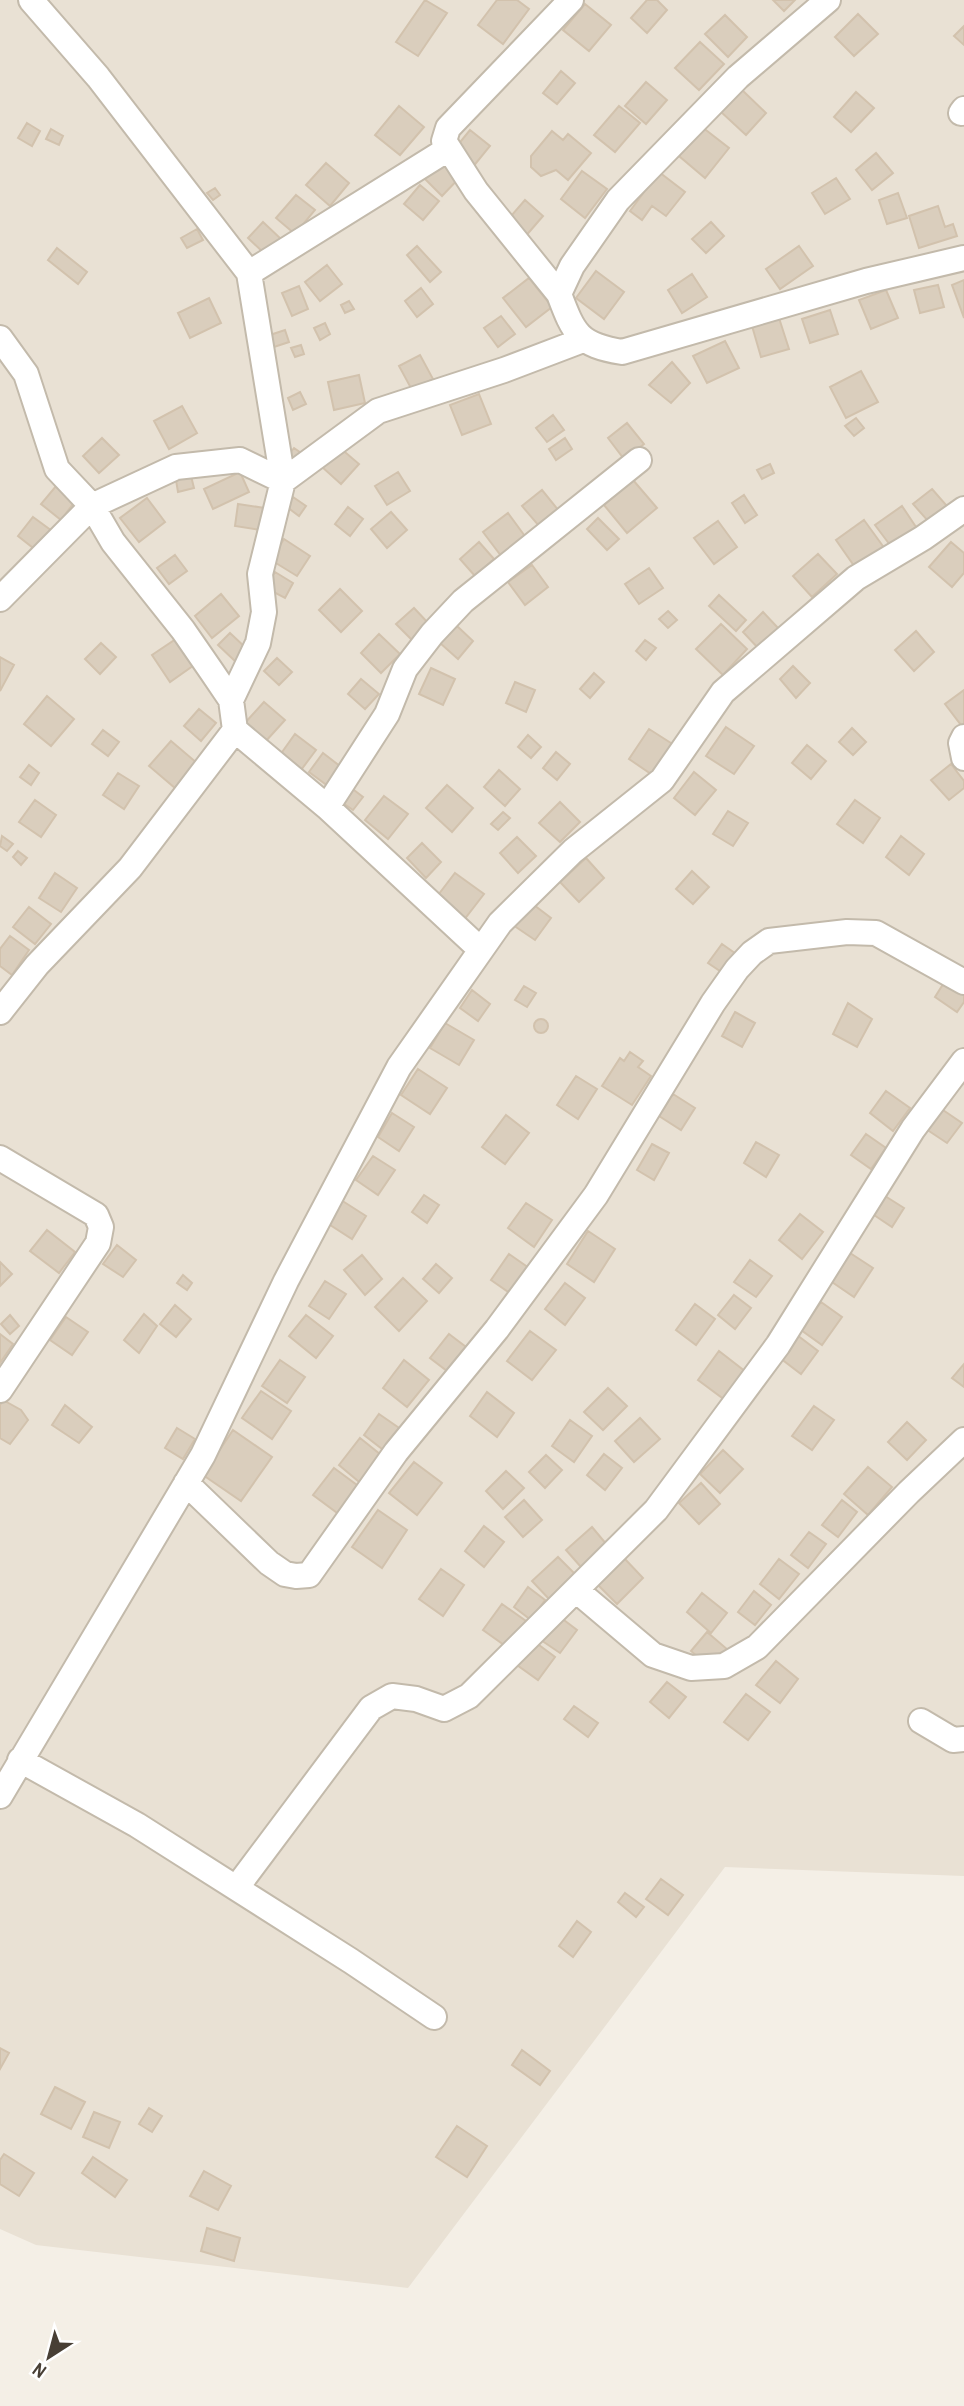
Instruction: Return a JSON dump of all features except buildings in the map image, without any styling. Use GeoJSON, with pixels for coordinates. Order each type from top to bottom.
{"type":"FeatureCollection","features":[{"type":"Feature","properties":{"kind":"street"},"geometry":{"type":"LineString","coordinates":[[31,0],[98,77],[249,274],[283,481],[260,574],[264,612],[258,643],[232,701]]}},
{"type":"Feature","properties":{"kind":"street"},"geometry":{"type":"LineString","coordinates":[[571,0],[448,128],[444,141],[476,191],[559,294],[568,317],[583,340],[599,348],[622,352],[866,281],[964,258]]}},
{"type":"Feature","properties":{"kind":"street"},"geometry":{"type":"LineString","coordinates":[[559,294],[572,266],[618,200],[738,77],[828,0]]}},
{"type":"Feature","properties":{"kind":"street"},"geometry":{"type":"LineString","coordinates":[[249,274],[448,149]]}},
{"type":"Feature","properties":{"kind":"street"},"geometry":{"type":"LineString","coordinates":[[0,338],[26,374],[57,469],[92,506],[113,542],[183,630],[232,701],[235,730],[130,868],[37,965],[0,1012]]}},
{"type":"Feature","properties":{"kind":"street"},"geometry":{"type":"LineString","coordinates":[[283,481],[378,411],[504,370],[583,340]]}},
{"type":"Feature","properties":{"kind":"street"},"geometry":{"type":"LineString","coordinates":[[0,600],[92,506],[176,467],[240,460],[283,481]]}},
{"type":"Feature","properties":{"kind":"street"},"geometry":{"type":"LineString","coordinates":[[327,807],[387,714],[405,669],[432,634],[463,601],[639,460]]}},
{"type":"Feature","properties":{"kind":"street"},"geometry":{"type":"LineString","coordinates":[[0,1796],[203,1455],[286,1281],[398,1067],[500,923],[573,851],[662,780],[723,692],[856,578],[923,538],[964,509]]}},
{"type":"Feature","properties":{"kind":"street"},"geometry":{"type":"LineString","coordinates":[[235,730],[327,807],[481,950]]}},
{"type":"Feature","properties":{"kind":"street"},"geometry":{"type":"LineString","coordinates":[[964,737],[961,743],[964,758]]}},
{"type":"Feature","properties":{"kind":"street"},"geometry":{"type":"LineString","coordinates":[[186,1483],[269,1563],[285,1574],[309,1575],[396,1452],[497,1329],[596,1195],[713,1003],[752,953],[769,941],[847,932],[876,933],[964,982]]}},
{"type":"Feature","properties":{"kind":"street"},"geometry":{"type":"LineString","coordinates":[[237,1887],[371,1708],[392,1696],[416,1699],[444,1709],[469,1696],[656,1510],[778,1345],[913,1129],[964,1061]]}},
{"type":"Feature","properties":{"kind":"street"},"geometry":{"type":"LineString","coordinates":[[0,1158],[96,1215],[101,1227],[98,1243],[0,1390]]}},
{"type":"Feature","properties":{"kind":"street"},"geometry":{"type":"LineString","coordinates":[[576,1590],[653,1655],[691,1668],[724,1666],[757,1647],[909,1492],[964,1440]]}},
{"type":"Feature","properties":{"kind":"street"},"geometry":{"type":"LineString","coordinates":[[921,1721],[953,1740],[964,1740]]}},
{"type":"Feature","properties":{"kind":"street"},"geometry":{"type":"LineString","coordinates":[[20,1760],[137,1825],[237,1887],[434,2017]]}},
{"type":"Feature","properties":{"kind":"shaded area"},"geometry":{"type":"Polygon","coordinates":[[[0,0],[964,0],[964,1876],[725,1867],[408,2288],[36,2245],[0,2229],[0,0]]]}}]}
